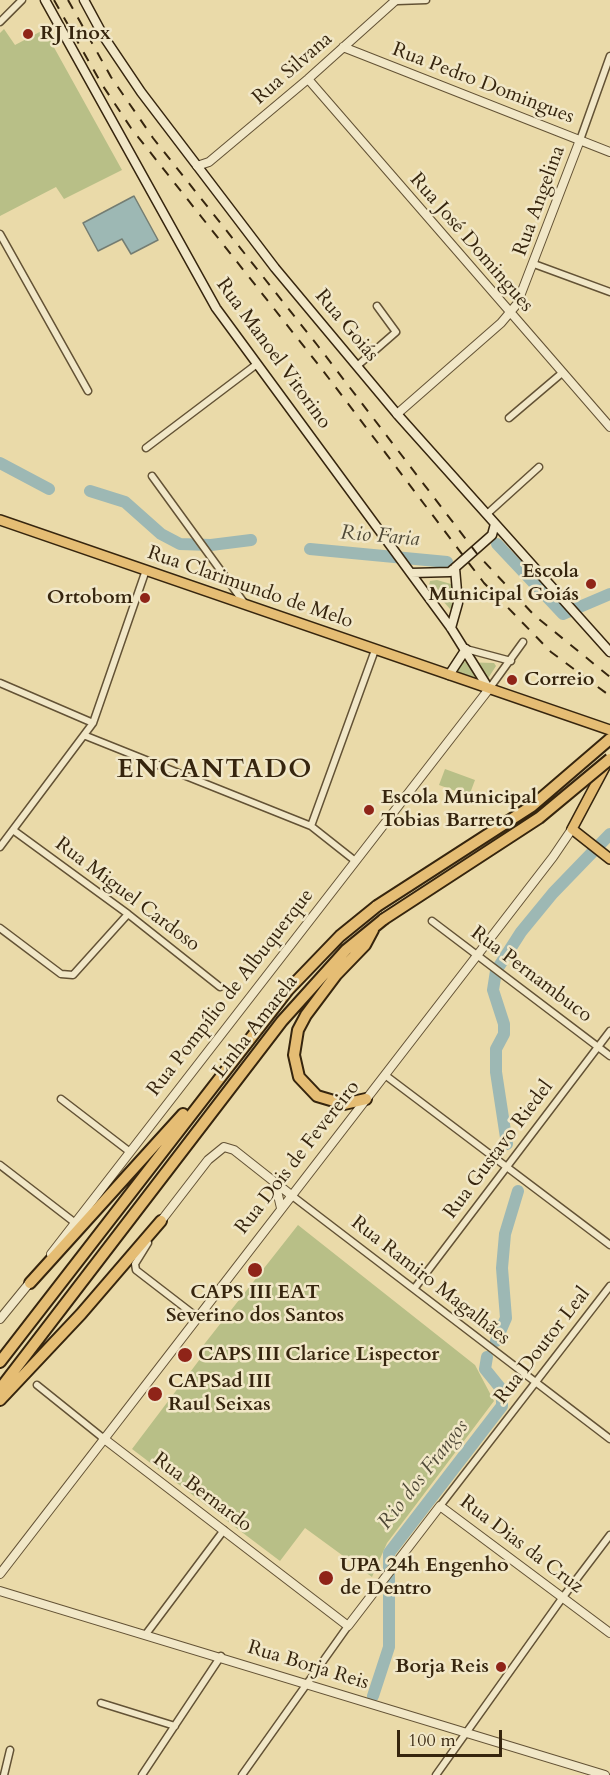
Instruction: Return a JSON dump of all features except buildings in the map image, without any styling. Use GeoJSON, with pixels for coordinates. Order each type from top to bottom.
{"type":"FeatureCollection","features":[{"type":"Feature","properties":{"kind":"highway","name":"Linha Amarela"},"geometry":{"type":"LineString","coordinates":[[0,1362],[304,972],[340,936],[377,906],[532,806],[610,741]]}},
{"type":"Feature","properties":{"kind":"highway","name":"Linha Amarela"},"geometry":{"type":"LineString","coordinates":[[0,1389],[282,1021],[329,967],[379,923],[539,818],[610,757]]}},
{"type":"Feature","properties":{"kind":"highway"},"geometry":{"type":"LineString","coordinates":[[366,1099],[344,1104],[317,1096],[299,1077],[294,1055],[298,1030],[306,1015],[336,975],[365,945],[379,923]]}},
{"type":"Feature","properties":{"kind":"highway"},"geometry":{"type":"LineString","coordinates":[[30,1283],[187,1110],[210,1090]]}},
{"type":"Feature","properties":{"kind":"highway"},"geometry":{"type":"LineString","coordinates":[[0,1400],[81,1314],[161,1221]]}},
{"type":"Feature","properties":{"kind":"main road","name":"Rua Manoel Vitorino"},"geometry":{"type":"LineString","coordinates":[[45,0],[216,308],[451,628],[489,689]]}},
{"type":"Feature","properties":{"kind":"main road","name":"Rua Goiás"},"geometry":{"type":"LineString","coordinates":[[84,0],[126,69],[275,268],[397,414],[610,652]]}},
{"type":"Feature","properties":{"kind":"main road","name":"Rua Clarimundo de Melo"},"geometry":{"type":"LineString","coordinates":[[0,520],[610,730]]}},
{"type":"Feature","properties":{"kind":"main road"},"geometry":{"type":"LineString","coordinates":[[411,573],[443,574],[455,568],[459,561],[492,535],[495,524]]}},
{"type":"Feature","properties":{"kind":"main road"},"geometry":{"type":"LineString","coordinates":[[492,535],[505,535]]}},
{"type":"Feature","properties":{"kind":"main road"},"geometry":{"type":"LineString","coordinates":[[451,628],[459,603],[455,568]]}},
{"type":"Feature","properties":{"kind":"main road"},"geometry":{"type":"LineString","coordinates":[[449,675],[466,649]]}},
{"type":"Feature","properties":{"kind":"main road"},"geometry":{"type":"LineString","coordinates":[[583,721],[610,741]]}},
{"type":"Feature","properties":{"kind":"main road","name":"Rua Dois de Fevereiro"},"geometry":{"type":"LineString","coordinates":[[572,829],[610,757]]}},
{"type":"Feature","properties":{"kind":"main road"},"geometry":{"type":"LineString","coordinates":[[572,829],[606,856]]}},
{"type":"Feature","properties":{"kind":"street"},"geometry":{"type":"LineString","coordinates":[[0,22],[22,0]]}},
{"type":"Feature","properties":{"kind":"street"},"geometry":{"type":"LineString","coordinates":[[396,1],[426,0]]}},
{"type":"Feature","properties":{"kind":"street","name":"Rua Silvana"},"geometry":{"type":"LineString","coordinates":[[197,166],[209,162],[396,1]]}},
{"type":"Feature","properties":{"kind":"street","name":"Rua Pedro Domingues"},"geometry":{"type":"LineString","coordinates":[[343,47],[610,152]]}},
{"type":"Feature","properties":{"kind":"street","name":"Rua Angelina"},"geometry":{"type":"LineString","coordinates":[[397,414],[510,314],[520,298],[610,57]]}},
{"type":"Feature","properties":{"kind":"street","name":"Rua José Domingues"},"geometry":{"type":"LineString","coordinates":[[308,79],[610,427]]}},
{"type":"Feature","properties":{"kind":"street"},"geometry":{"type":"LineString","coordinates":[[205,176],[209,162]]}},
{"type":"Feature","properties":{"kind":"street"},"geometry":{"type":"LineString","coordinates":[[0,234],[88,391]]}},
{"type":"Feature","properties":{"kind":"street"},"geometry":{"type":"LineString","coordinates":[[534,264],[610,292]]}},
{"type":"Feature","properties":{"kind":"street"},"geometry":{"type":"LineString","coordinates":[[357,366],[395,334],[396,330],[377,306]]}},
{"type":"Feature","properties":{"kind":"street"},"geometry":{"type":"LineString","coordinates":[[146,448],[257,364]]}},
{"type":"Feature","properties":{"kind":"street"},"geometry":{"type":"LineString","coordinates":[[509,418],[562,373]]}},
{"type":"Feature","properties":{"kind":"street"},"geometry":{"type":"LineString","coordinates":[[487,514],[539,467]]}},
{"type":"Feature","properties":{"kind":"street"},"geometry":{"type":"LineString","coordinates":[[152,476],[245,604]]}},
{"type":"Feature","properties":{"kind":"street"},"geometry":{"type":"LineString","coordinates":[[0,847],[86,736],[93,723],[146,570]]}},
{"type":"Feature","properties":{"kind":"street"},"geometry":{"type":"LineString","coordinates":[[489,689],[523,642]]}},
{"type":"Feature","properties":{"kind":"street"},"geometry":{"type":"LineString","coordinates":[[466,649],[511,661]]}},
{"type":"Feature","properties":{"kind":"street"},"geometry":{"type":"LineString","coordinates":[[311,826],[375,650]]}},
{"type":"Feature","properties":{"kind":"street"},"geometry":{"type":"LineString","coordinates":[[0,683],[93,723]]}},
{"type":"Feature","properties":{"kind":"street","name":"Rua Pompílio de Albuquerque"},"geometry":{"type":"LineString","coordinates":[[0,1319],[489,689]]}},
{"type":"Feature","properties":{"kind":"street"},"geometry":{"type":"LineString","coordinates":[[86,736],[311,826],[354,860]]}},
{"type":"Feature","properties":{"kind":"street","name":"Rua Dois de Fevereiro"},"geometry":{"type":"LineString","coordinates":[[0,1574],[572,829]]}},
{"type":"Feature","properties":{"kind":"street","name":"Rua Miguel Cardoso"},"geometry":{"type":"LineString","coordinates":[[13,830],[128,914],[220,987]]}},
{"type":"Feature","properties":{"kind":"street"},"geometry":{"type":"LineString","coordinates":[[0,928],[61,974],[76,974],[128,914]]}},
{"type":"Feature","properties":{"kind":"street","name":"Rua Pernambuco"},"geometry":{"type":"LineString","coordinates":[[432,921],[610,1056]]}},
{"type":"Feature","properties":{"kind":"street","name":"Rua Gustavo Riedel"},"geometry":{"type":"LineString","coordinates":[[414,1289],[610,1031]]}},
{"type":"Feature","properties":{"kind":"street"},"geometry":{"type":"LineString","coordinates":[[385,1075],[610,1245]]}},
{"type":"Feature","properties":{"kind":"street"},"geometry":{"type":"LineString","coordinates":[[61,1099],[130,1152]]}},
{"type":"Feature","properties":{"kind":"street","name":"Rua Ramiro Magalhães"},"geometry":{"type":"LineString","coordinates":[[161,1221],[216,1151],[224,1147],[231,1148],[610,1438]]}},
{"type":"Feature","properties":{"kind":"street"},"geometry":{"type":"LineString","coordinates":[[0,1165],[74,1222]]}},
{"type":"Feature","properties":{"kind":"street"},"geometry":{"type":"LineString","coordinates":[[275,1182],[281,1208]]}},
{"type":"Feature","properties":{"kind":"street"},"geometry":{"type":"LineString","coordinates":[[161,1221],[135,1267],[197,1317]]}},
{"type":"Feature","properties":{"kind":"street","name":"Rua Doutor Leal"},"geometry":{"type":"LineString","coordinates":[[242,1775],[305,1682],[610,1286]]}},
{"type":"Feature","properties":{"kind":"street","name":"Rua Bernardo"},"geometry":{"type":"LineString","coordinates":[[37,1385],[348,1626]]}},
{"type":"Feature","properties":{"kind":"street","name":"Rua Dias da Cruz"},"geometry":{"type":"LineString","coordinates":[[440,1506],[610,1632]]}},
{"type":"Feature","properties":{"kind":"street"},"geometry":{"type":"LineString","coordinates":[[146,1634],[224,1530]]}},
{"type":"Feature","properties":{"kind":"street"},"geometry":{"type":"LineString","coordinates":[[436,1775],[610,1535]]}},
{"type":"Feature","properties":{"kind":"street","name":"Rua Borja Reis"},"geometry":{"type":"LineString","coordinates":[[0,1591],[221,1656],[605,1775]]}},
{"type":"Feature","properties":{"kind":"street"},"geometry":{"type":"LineString","coordinates":[[142,1775],[221,1656]]}},
{"type":"Feature","properties":{"kind":"street"},"geometry":{"type":"LineString","coordinates":[[100,1703],[175,1726]]}},
{"type":"Feature","properties":{"kind":"street"},"geometry":{"type":"LineString","coordinates":[[4,1775],[10,1750]]}},
{"type":"Feature","properties":{"kind":"green space"},"geometry":{"type":"Polygon","coordinates":[[[51,26],[51,42],[122,170],[64,199],[56,187],[0,216],[0,33],[4,29],[15,45],[51,26]]]}},
{"type":"Feature","properties":{"kind":"green space"},"geometry":{"type":"Polygon","coordinates":[[[437,580],[451,584],[453,606],[450,609],[429,585],[430,581],[437,580]]]}},
{"type":"Feature","properties":{"kind":"green space"},"geometry":{"type":"Polygon","coordinates":[[[461,662],[494,663],[496,666],[487,680],[475,681],[457,673],[461,662]]]}},
{"type":"Feature","properties":{"kind":"green space"},"geometry":{"type":"Polygon","coordinates":[[[445,769],[475,780],[469,796],[439,785],[445,769]]]}},
{"type":"Feature","properties":{"kind":"green space"},"geometry":{"type":"Polygon","coordinates":[[[298,1225],[475,1365],[494,1401],[387,1543],[372,1577],[305,1528],[280,1561],[132,1449],[200,1359],[202,1347],[298,1225]]]}},
{"type":"Feature","properties":{"kind":"water"},"geometry":{"type":"Polygon","coordinates":[[[134,196],[158,240],[131,254],[122,239],[98,251],[83,223],[134,196]]]}},
{"type":"Feature","properties":{"kind":"waterway","name":"Rio Faria"},"geometry":{"type":"LineString","coordinates":[[0,463],[49,489]]}},
{"type":"Feature","properties":{"kind":"waterway","name":"Rio Faria"},"geometry":{"type":"LineString","coordinates":[[90,491],[125,502],[161,534],[180,544],[211,545],[251,540]]}},
{"type":"Feature","properties":{"kind":"waterway","name":"Rio Faria"},"geometry":{"type":"LineString","coordinates":[[497,544],[563,614],[610,594]]}},
{"type":"Feature","properties":{"kind":"waterway","name":"Rio Faria"},"geometry":{"type":"LineString","coordinates":[[310,549],[447,562]]}},
{"type":"Feature","properties":{"kind":"waterway","name":"Rio dos Frangos"},"geometry":{"type":"LineString","coordinates":[[507,1144],[496,1072],[496,1049],[504,1034],[504,1024],[493,990],[496,971],[521,932],[553,893],[610,834]]}},
{"type":"Feature","properties":{"kind":"waterway","name":"Rio dos Frangos"},"geometry":{"type":"LineString","coordinates":[[496,1341],[506,1318],[502,1268],[505,1234],[518,1191]]}},
{"type":"Feature","properties":{"kind":"waterway","name":"Rio dos Frangos"},"geometry":{"type":"LineString","coordinates":[[373,1696],[389,1647],[389,1553],[502,1406],[502,1390],[485,1369],[487,1357]]}},
{"type":"Feature","properties":{"kind":"railway"},"geometry":{"type":"LineString","coordinates":[[54,0],[101,83],[131,128],[321,368],[484,583],[551,652],[610,696]]}},
{"type":"Feature","properties":{"kind":"railway"},"geometry":{"type":"LineString","coordinates":[[68,0],[111,77],[153,138],[318,346],[478,555],[534,615],[610,677]]}},
{"type":"Feature","properties":{"kind":"place","name":"RJ Inox"},"geometry":{"type":"Point","coordinates":[28,34]}},
{"type":"Feature","properties":{"kind":"place","name":"Escola Municipal Goiás"},"geometry":{"type":"Point","coordinates":[591,584]}},
{"type":"Feature","properties":{"kind":"place","name":"Ortobom"},"geometry":{"type":"Point","coordinates":[145,598]}},
{"type":"Feature","properties":{"kind":"place","name":"Correio"},"geometry":{"type":"Point","coordinates":[512,680]}},
{"type":"Feature","properties":{"kind":"place","name":"Escola Municipal Tobias Barreto"},"geometry":{"type":"Point","coordinates":[369,810]}},
{"type":"Feature","properties":{"kind":"place","name":"CAPS III EAT Severino dos Santos"},"geometry":{"type":"Point","coordinates":[255,1270]}},
{"type":"Feature","properties":{"kind":"place","name":"CAPS III Clarice Lispector"},"geometry":{"type":"Point","coordinates":[185,1355]}},
{"type":"Feature","properties":{"kind":"place","name":"CAPSad III Raul Seixas"},"geometry":{"type":"Point","coordinates":[155,1394]}},
{"type":"Feature","properties":{"kind":"place","name":"UPA 24h Engenho de Dentro"},"geometry":{"type":"Point","coordinates":[326,1578]}},
{"type":"Feature","properties":{"kind":"place","name":"Borja Reis"},"geometry":{"type":"Point","coordinates":[501,1667]}},
{"type":"Feature","properties":{"kind":"district","name":"ENCANTADO"},"geometry":{"type":"Point","coordinates":[215,771]}}]}
